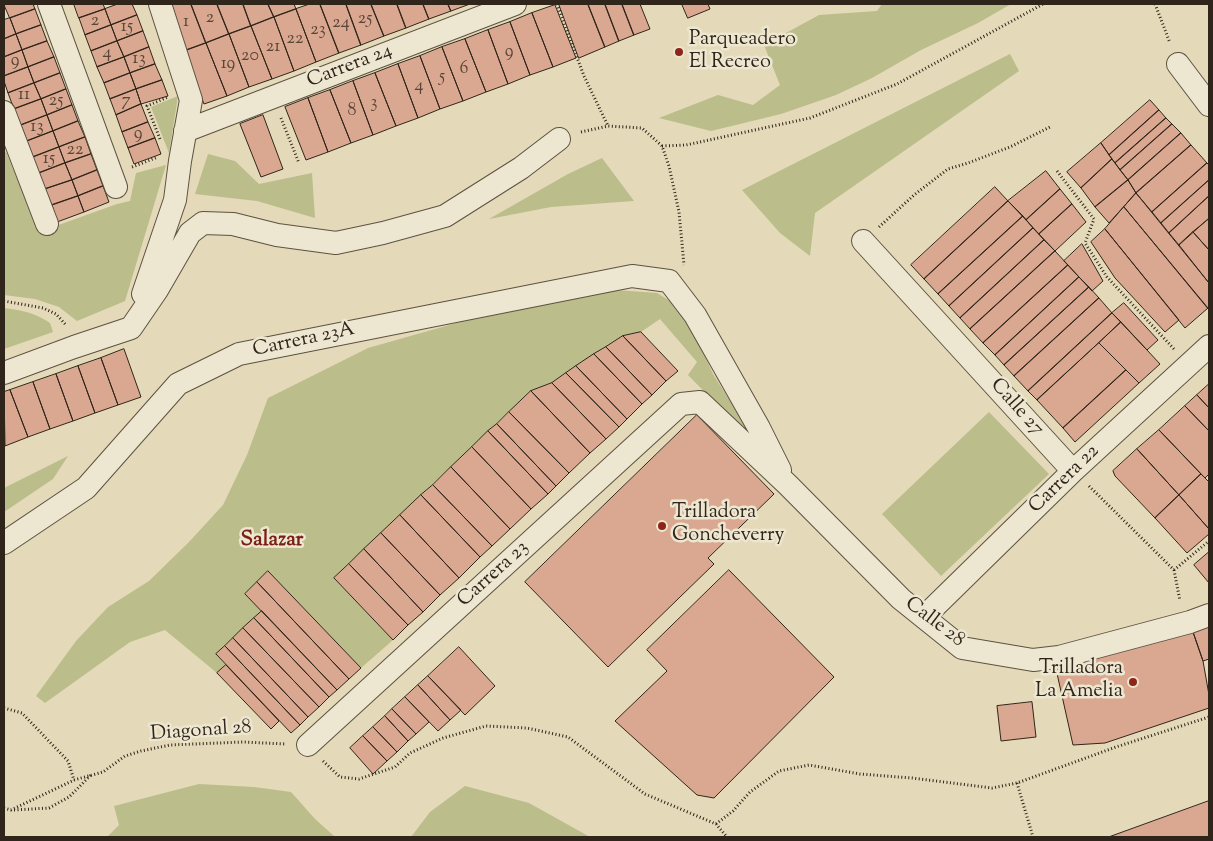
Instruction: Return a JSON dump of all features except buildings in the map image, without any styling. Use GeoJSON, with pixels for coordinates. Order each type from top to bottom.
{"type":"FeatureCollection","features":[{"type":"Feature","properties":{"kind":"street"},"geometry":{"type":"LineString","coordinates":[[48,4],[114,181]]}},
{"type":"Feature","properties":{"kind":"street"},"geometry":{"type":"LineString","coordinates":[[131,328],[175,200],[191,100],[160,4]]}},
{"type":"Feature","properties":{"kind":"street","name":"Carrera 24"},"geometry":{"type":"LineString","coordinates":[[185,131],[515,4]]}},
{"type":"Feature","properties":{"kind":"street"},"geometry":{"type":"LineString","coordinates":[[1178,64],[1209,105]]}},
{"type":"Feature","properties":{"kind":"street"},"geometry":{"type":"LineString","coordinates":[[4,112],[47,224]]}},
{"type":"Feature","properties":{"kind":"street"},"geometry":{"type":"LineString","coordinates":[[4,373],[131,328],[157,290],[190,233],[203,223],[233,224],[277,235],[336,243],[383,233],[445,216],[521,168],[558,139]]}},
{"type":"Feature","properties":{"kind":"street","name":"Calle 27"},"geometry":{"type":"LineString","coordinates":[[863,241],[1073,471]]}},
{"type":"Feature","properties":{"kind":"street","name":"Carrera 23A"},"geometry":{"type":"LineString","coordinates":[[4,543],[86,488],[178,384],[239,354],[632,276],[670,281]]}},
{"type":"Feature","properties":{"kind":"street","name":"Calle 28"},"geometry":{"type":"LineString","coordinates":[[670,281],[696,315],[759,428],[788,485]]}},
{"type":"Feature","properties":{"kind":"street","name":"Carrera 22"},"geometry":{"type":"LineString","coordinates":[[924,617],[1073,471],[1209,346]]}},
{"type":"Feature","properties":{"kind":"street","name":"Calle 28"},"geometry":{"type":"LineString","coordinates":[[681,404],[700,402],[788,485],[901,599],[962,648],[1033,660],[1059,657],[1200,618]]}},
{"type":"Feature","properties":{"kind":"street","name":"Carrera 23"},"geometry":{"type":"LineString","coordinates":[[308,746],[681,404]]}},
{"type":"Feature","properties":{"kind":"path"},"geometry":{"type":"LineString","coordinates":[[557,4],[584,76],[608,126]]}},
{"type":"Feature","properties":{"kind":"path"},"geometry":{"type":"LineString","coordinates":[[662,146],[686,145],[810,118],[897,84],[1043,4]]}},
{"type":"Feature","properties":{"kind":"path"},"geometry":{"type":"LineString","coordinates":[[1155,4],[1178,64]]}},
{"type":"Feature","properties":{"kind":"path"},"geometry":{"type":"LineString","coordinates":[[163,146],[147,106],[175,94]]}},
{"type":"Feature","properties":{"kind":"path"},"geometry":{"type":"LineString","coordinates":[[273,96],[299,163]]}},
{"type":"Feature","properties":{"kind":"path"},"geometry":{"type":"LineString","coordinates":[[558,139],[608,126],[642,128],[662,146],[669,166],[679,212],[684,265],[670,281]]}},
{"type":"Feature","properties":{"kind":"path"},"geometry":{"type":"LineString","coordinates":[[863,241],[914,195],[948,169],[1010,147],[1052,126]]}},
{"type":"Feature","properties":{"kind":"path"},"geometry":{"type":"LineString","coordinates":[[114,181],[160,156]]}},
{"type":"Feature","properties":{"kind":"path"},"geometry":{"type":"LineString","coordinates":[[1057,171],[1094,219],[1085,243],[1107,277],[1189,365]]}},
{"type":"Feature","properties":{"kind":"path"},"geometry":{"type":"LineString","coordinates":[[4,301],[43,308],[56,314],[67,326],[74,347]]}},
{"type":"Feature","properties":{"kind":"path"},"geometry":{"type":"LineString","coordinates":[[1073,471],[1174,570],[1182,610],[1200,618]]}},
{"type":"Feature","properties":{"kind":"path"},"geometry":{"type":"LineString","coordinates":[[1174,570],[1209,541]]}},
{"type":"Feature","properties":{"kind":"path"},"geometry":{"type":"LineString","coordinates":[[4,708],[22,712],[68,761],[74,780]]}},
{"type":"Feature","properties":{"kind":"path"},"geometry":{"type":"LineString","coordinates":[[716,824],[733,811],[750,792],[779,771],[809,765],[860,774],[912,778],[992,788],[1017,783],[1209,716]]}},
{"type":"Feature","properties":{"kind":"path"},"geometry":{"type":"LineString","coordinates":[[308,746],[340,777],[359,779],[395,767],[410,753],[443,738],[486,726],[527,728],[568,738],[646,794],[716,824],[726,837]]}},
{"type":"Feature","properties":{"kind":"path","name":"Diagonal 28"},"geometry":{"type":"LineString","coordinates":[[10,810],[74,780],[103,772],[125,756],[170,745],[243,742],[308,746]]}},
{"type":"Feature","properties":{"kind":"path"},"geometry":{"type":"LineString","coordinates":[[4,808],[10,810],[48,808],[69,797],[91,775]]}},
{"type":"Feature","properties":{"kind":"path"},"geometry":{"type":"LineString","coordinates":[[1017,783],[1033,837]]}},
{"type":"Feature","properties":{"kind":"green space"},"geometry":{"type":"Polygon","coordinates":[[[882,4],[1011,4],[978,23],[921,50],[872,78],[836,95],[781,114],[711,131],[659,118],[718,95],[753,105],[780,85],[764,45],[819,15],[877,11],[882,4]]]}},
{"type":"Feature","properties":{"kind":"green space"},"geometry":{"type":"Polygon","coordinates":[[[1010,54],[1019,71],[815,213],[810,256],[780,233],[742,190],[1010,54]]]}},
{"type":"Feature","properties":{"kind":"green space"},"geometry":{"type":"Polygon","coordinates":[[[178,96],[169,153],[151,107],[178,96]]]}},
{"type":"Feature","properties":{"kind":"green space"},"geometry":{"type":"Polygon","coordinates":[[[6,152],[39,232],[130,201],[136,173],[166,165],[125,301],[77,321],[59,307],[35,299],[4,295],[4,153],[6,152]]]}},
{"type":"Feature","properties":{"kind":"green space"},"geometry":{"type":"Polygon","coordinates":[[[208,154],[235,161],[259,184],[312,173],[315,218],[257,201],[195,194],[208,154]]]}},
{"type":"Feature","properties":{"kind":"green space"},"geometry":{"type":"Polygon","coordinates":[[[602,158],[634,201],[551,207],[489,219],[568,174],[602,158]]]}},
{"type":"Feature","properties":{"kind":"green space"},"geometry":{"type":"Polygon","coordinates":[[[616,290],[657,293],[683,309],[713,374],[750,433],[747,435],[688,375],[697,362],[660,319],[641,332],[623,336],[552,383],[531,391],[334,578],[393,640],[361,668],[268,571],[245,594],[262,611],[216,654],[226,665],[217,673],[165,630],[130,642],[45,703],[36,696],[76,641],[108,607],[149,581],[223,505],[247,455],[268,398],[368,348],[492,313],[616,290]]]}},
{"type":"Feature","properties":{"kind":"green space"},"geometry":{"type":"Polygon","coordinates":[[[4,308],[38,316],[50,323],[53,332],[4,349],[4,308]]]}},
{"type":"Feature","properties":{"kind":"green space"},"geometry":{"type":"Polygon","coordinates":[[[989,412],[1049,474],[941,576],[882,514],[989,412]]]}},
{"type":"Feature","properties":{"kind":"green space"},"geometry":{"type":"Polygon","coordinates":[[[68,456],[53,479],[4,512],[4,488],[68,456]]]}},
{"type":"Feature","properties":{"kind":"green space"},"geometry":{"type":"Polygon","coordinates":[[[199,784],[254,787],[291,792],[315,819],[334,836],[107,837],[119,825],[114,806],[199,784]]]}},
{"type":"Feature","properties":{"kind":"green space"},"geometry":{"type":"Polygon","coordinates":[[[465,786],[529,803],[590,837],[411,837],[430,812],[465,786]]]}},
{"type":"Feature","properties":{"kind":"place","name":"Parqueadero El Recreo"},"geometry":{"type":"Point","coordinates":[679,52]}},
{"type":"Feature","properties":{"kind":"place","name":"Trilladora Goncheverry"},"geometry":{"type":"Point","coordinates":[662,526]}},
{"type":"Feature","properties":{"kind":"place","name":"Trilladora La Amelia"},"geometry":{"type":"Point","coordinates":[1133,682]}},
{"type":"Feature","properties":{"kind":"district","name":"Salazar"},"geometry":{"type":"Point","coordinates":[272,541]}}]}
